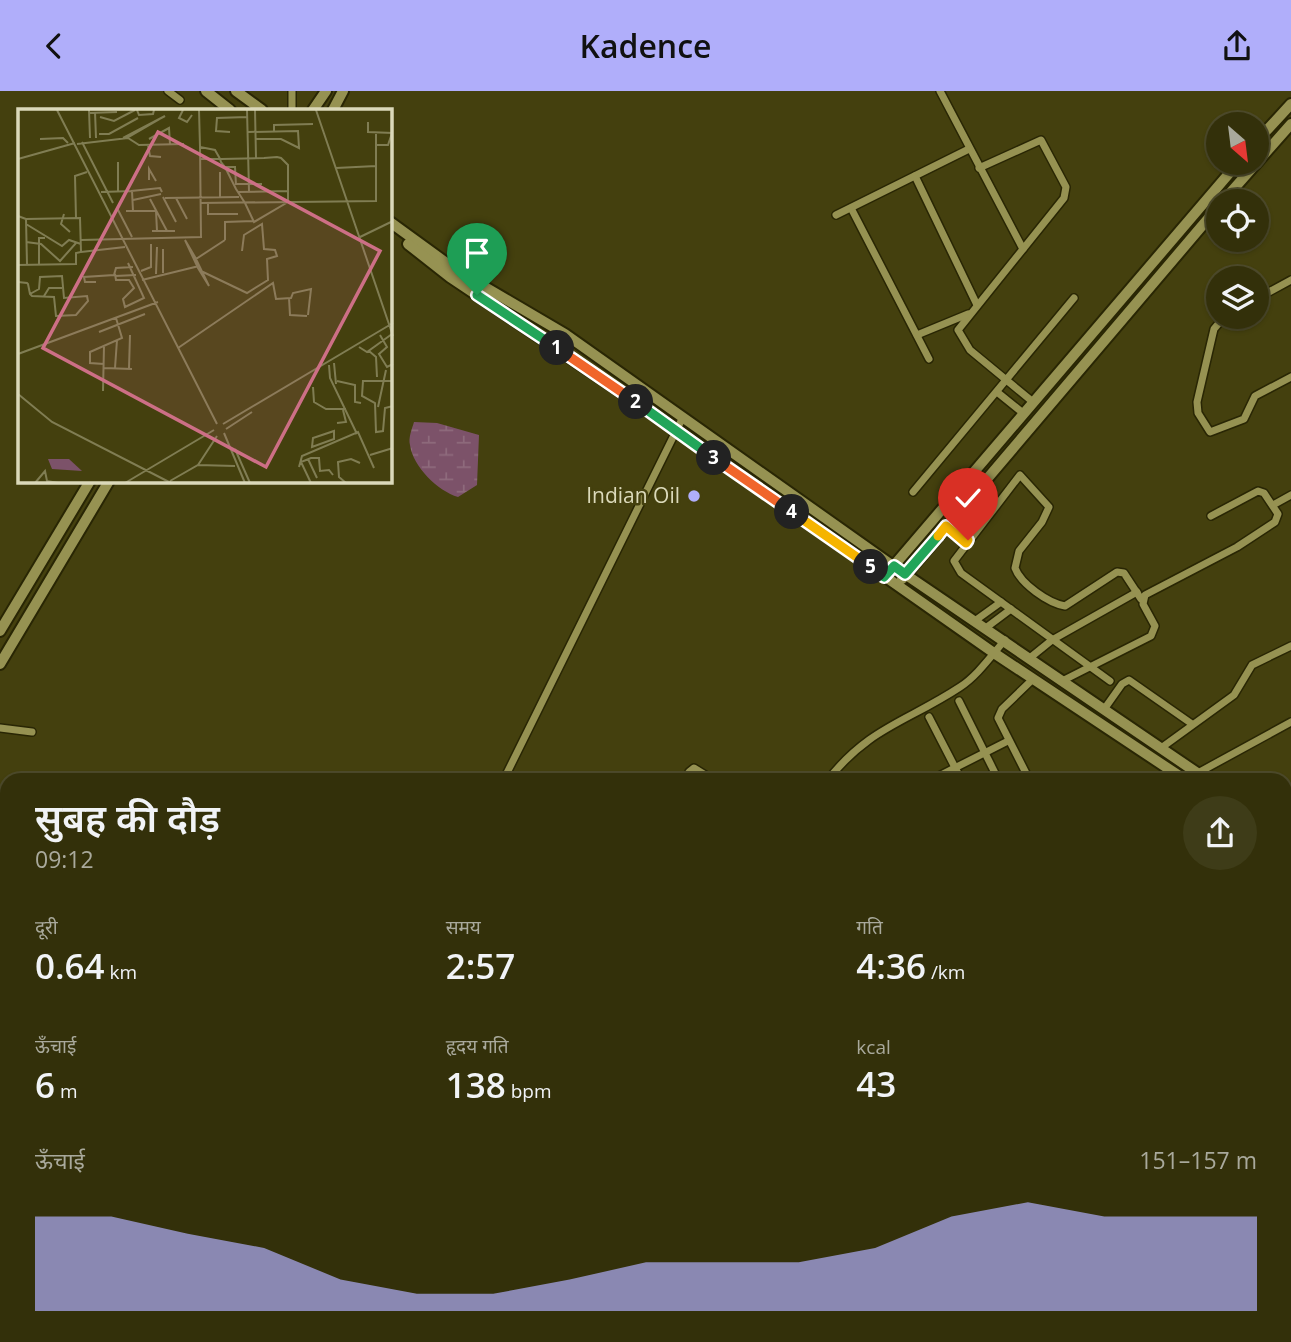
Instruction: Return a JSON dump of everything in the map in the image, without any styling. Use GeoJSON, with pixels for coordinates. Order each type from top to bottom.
{"type":"FeatureCollection","features":[{"type":"Feature","properties":{"kind":"street"},"geometry":{"type":"LineString","coordinates":[[168,91],[180,100]]}},
{"type":"Feature","properties":{"kind":"street"},"geometry":{"type":"LineString","coordinates":[[206,91],[229,109]]}},
{"type":"Feature","properties":{"kind":"street"},"geometry":{"type":"LineString","coordinates":[[236,91],[261,109]]}},
{"type":"Feature","properties":{"kind":"street"},"geometry":{"type":"LineString","coordinates":[[292,91],[292,109]]}},
{"type":"Feature","properties":{"kind":"street"},"geometry":{"type":"LineString","coordinates":[[311,109],[326,91]]}},
{"type":"Feature","properties":{"kind":"street"},"geometry":{"type":"LineString","coordinates":[[334,109],[343,91]]}},
{"type":"Feature","properties":{"kind":"street"},"geometry":{"type":"LineString","coordinates":[[940,91],[1023,249]]}},
{"type":"Feature","properties":{"kind":"street"},"geometry":{"type":"LineString","coordinates":[[1269,128],[1291,104]]}},
{"type":"Feature","properties":{"kind":"street"},"geometry":{"type":"LineString","coordinates":[[1234,189],[1291,124]]}},
{"type":"Feature","properties":{"kind":"street"},"geometry":{"type":"LineString","coordinates":[[979,168],[1037,140],[1045,143],[1051,153],[1067,191],[960,326],[959,336],[1033,402]]}},
{"type":"Feature","properties":{"kind":"street"},"geometry":{"type":"LineString","coordinates":[[836,215],[969,149]]}},
{"type":"Feature","properties":{"kind":"street"},"geometry":{"type":"LineString","coordinates":[[884,577],[1228,175]]}},
{"type":"Feature","properties":{"kind":"street"},"geometry":{"type":"LineString","coordinates":[[915,176],[976,305]]}},
{"type":"Feature","properties":{"kind":"street"},"geometry":{"type":"LineString","coordinates":[[851,208],[929,359]]}},
{"type":"Feature","properties":{"kind":"street"},"geometry":{"type":"LineString","coordinates":[[898,586],[905,574],[1206,222]]}},
{"type":"Feature","properties":{"kind":"street"},"geometry":{"type":"LineString","coordinates":[[392,224],[443,262],[565,334],[905,574],[1005,639],[1198,773],[1291,722]]}},
{"type":"Feature","properties":{"kind":"street"},"geometry":{"type":"LineString","coordinates":[[392,232],[450,277],[994,653],[1175,773]]}},
{"type":"Feature","properties":{"kind":"street"},"geometry":{"type":"LineString","coordinates":[[1269,292],[1291,280]]}},
{"type":"Feature","properties":{"kind":"street"},"geometry":{"type":"LineString","coordinates":[[913,492],[1074,298]]}},
{"type":"Feature","properties":{"kind":"street"},"geometry":{"type":"LineString","coordinates":[[917,335],[969,314]]}},
{"type":"Feature","properties":{"kind":"street"},"geometry":{"type":"LineString","coordinates":[[1214,329],[1198,402],[1198,413],[1210,432],[1244,419],[1255,396],[1291,377]]}},
{"type":"Feature","properties":{"kind":"street"},"geometry":{"type":"LineString","coordinates":[[997,392],[1023,413]]}},
{"type":"Feature","properties":{"kind":"street"},"geometry":{"type":"LineString","coordinates":[[507,773],[688,421]]}},
{"type":"Feature","properties":{"kind":"street"},"geometry":{"type":"LineString","coordinates":[[1064,680],[1090,668],[1155,631],[1155,626],[1124,573],[1117,572],[1065,605],[1056,604],[1023,580],[1015,568],[1019,551],[1042,522],[1049,507],[1022,475],[1016,477],[966,543],[954,561],[956,568],[1090,668],[1110,681]]}},
{"type":"Feature","properties":{"kind":"street"},"geometry":{"type":"LineString","coordinates":[[0,631],[89,483]]}},
{"type":"Feature","properties":{"kind":"street"},"geometry":{"type":"LineString","coordinates":[[0,664],[108,483]]}},
{"type":"Feature","properties":{"kind":"street"},"geometry":{"type":"LineString","coordinates":[[1031,657],[1052,640],[1275,522],[1278,514],[1273,505],[1258,491],[1211,516]]}},
{"type":"Feature","properties":{"kind":"street"},"geometry":{"type":"LineString","coordinates":[[1273,505],[1291,495]]}},
{"type":"Feature","properties":{"kind":"street"},"geometry":{"type":"LineString","coordinates":[[946,526],[966,543]]}},
{"type":"Feature","properties":{"kind":"street"},"geometry":{"type":"LineString","coordinates":[[17,602],[33,611]]}},
{"type":"Feature","properties":{"kind":"street"},"geometry":{"type":"LineString","coordinates":[[976,620],[1001,602]]}},
{"type":"Feature","properties":{"kind":"street"},"geometry":{"type":"LineString","coordinates":[[987,627],[1010,609]]}},
{"type":"Feature","properties":{"kind":"street"},"geometry":{"type":"LineString","coordinates":[[834,773],[847,757],[875,733],[961,687],[1005,639]]}},
{"type":"Feature","properties":{"kind":"street"},"geometry":{"type":"LineString","coordinates":[[1161,748],[1238,691],[1244,674],[1252,665],[1291,646]]}},
{"type":"Feature","properties":{"kind":"street"},"geometry":{"type":"LineString","coordinates":[[1026,773],[998,718],[1002,709],[1033,678]]}},
{"type":"Feature","properties":{"kind":"street"},"geometry":{"type":"LineString","coordinates":[[1105,708],[1122,684],[1129,680],[1192,725]]}},
{"type":"Feature","properties":{"kind":"street"},"geometry":{"type":"LineString","coordinates":[[959,701],[995,773]]}},
{"type":"Feature","properties":{"kind":"street"},"geometry":{"type":"LineString","coordinates":[[929,717],[958,773]]}},
{"type":"Feature","properties":{"kind":"street"},"geometry":{"type":"LineString","coordinates":[[0,728],[32,732]]}},
{"type":"Feature","properties":{"kind":"street"},"geometry":{"type":"LineString","coordinates":[[944,773],[1008,741]]}},
{"type":"Feature","properties":{"kind":"green space"},"geometry":{"type":"Polygon","coordinates":[[[414,422],[437,423],[479,435],[477,485],[458,497],[435,484],[421,470],[410,445],[414,422]]]}},
{"type":"Feature","properties":{"kind":"place","name":"Indian Oil"},"geometry":{"type":"Point","coordinates":[694,496]}},
{"type":"Feature","properties":{"kind":"route"},"geometry":{"type":"LineString","coordinates":[[477,295],[645,408],[678,434],[884,577],[894,566],[905,574],[946,526],[966,543],[968,540]]}}]}
